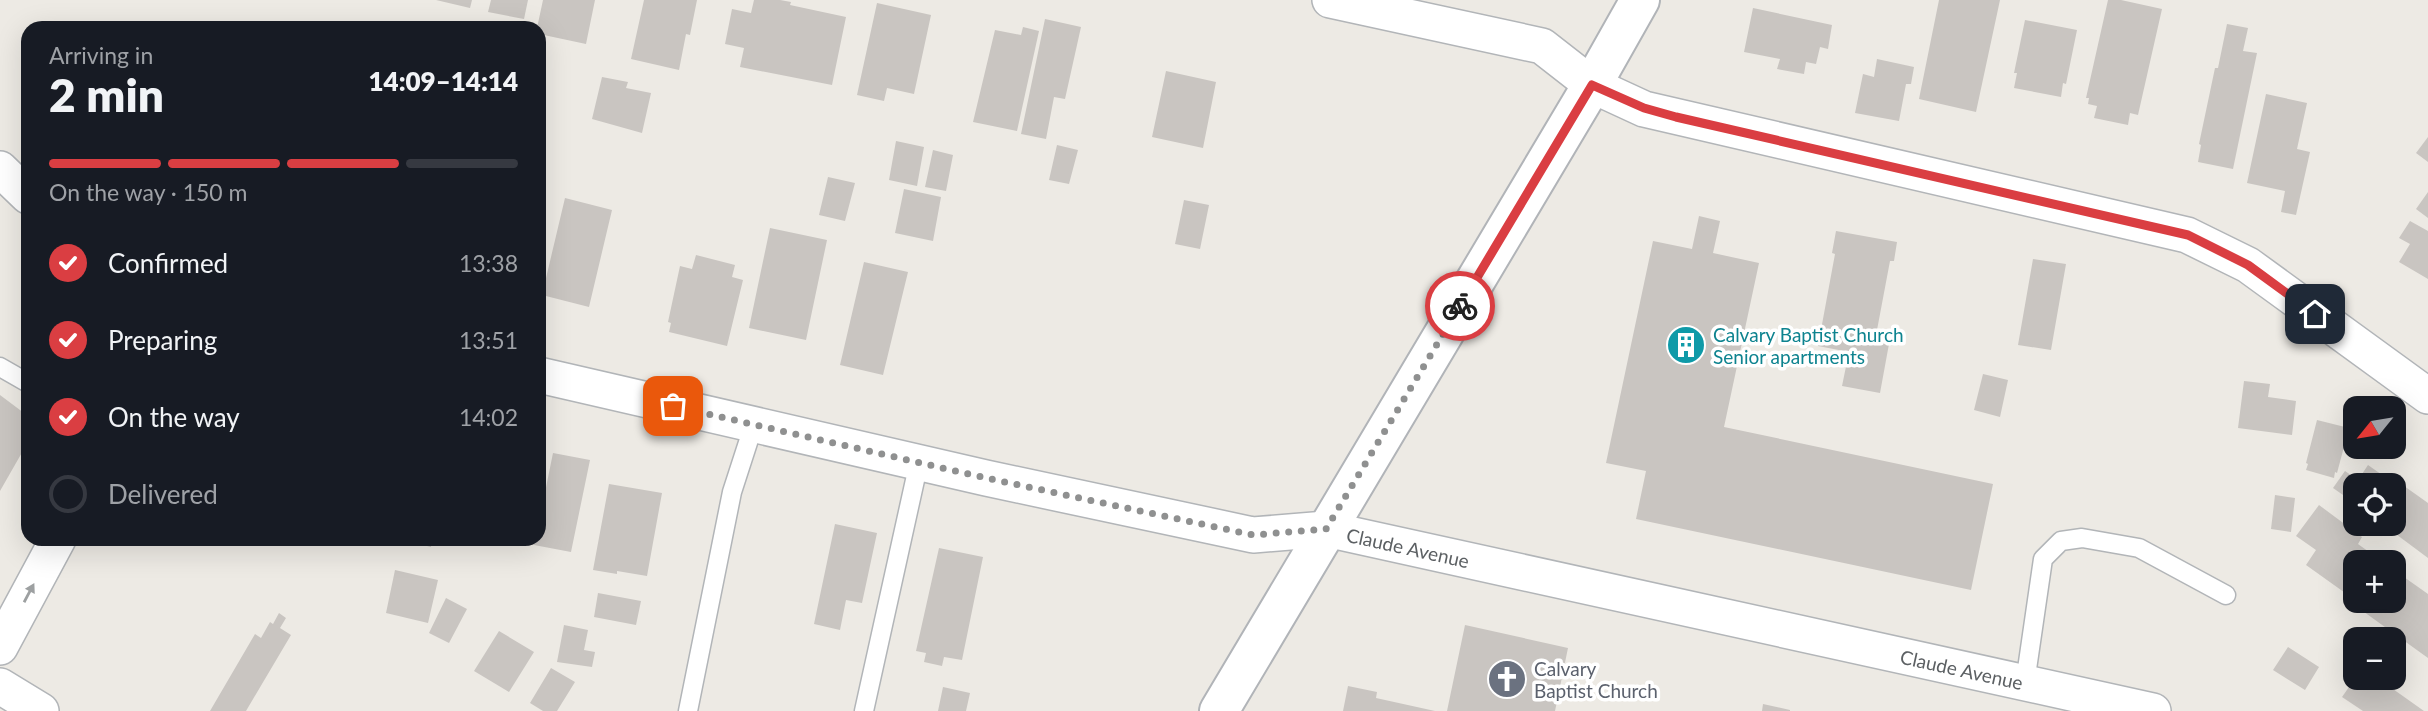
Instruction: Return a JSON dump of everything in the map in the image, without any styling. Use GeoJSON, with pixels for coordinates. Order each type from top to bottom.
{"type":"FeatureCollection","features":[{"type":"Feature","properties":{"kind":"main road"},"geometry":{"type":"LineString","coordinates":[[1219,711],[1640,0]]}},
{"type":"Feature","properties":{"kind":"street"},"geometry":{"type":"LineString","coordinates":[[1330,0],[1542,46],[1592,85],[1644,108],[1676,117],[2188,235],[2248,265],[2428,396]]}},
{"type":"Feature","properties":{"kind":"street"},"geometry":{"type":"LineString","coordinates":[[0,169],[21,189]]}},
{"type":"Feature","properties":{"kind":"street","name":"Claude Avenue"},"geometry":{"type":"LineString","coordinates":[[546,377],[1253,535],[1326,529],[2153,711]]}},
{"type":"Feature","properties":{"kind":"street"},"geometry":{"type":"LineString","coordinates":[[0,647],[54,546]]}},
{"type":"Feature","properties":{"kind":"street"},"geometry":{"type":"LineString","coordinates":[[0,687],[41,711]]}},
{"type":"Feature","properties":{"kind":"lane"},"geometry":{"type":"LineString","coordinates":[[0,367],[21,379]]}},
{"type":"Feature","properties":{"kind":"lane"},"geometry":{"type":"LineString","coordinates":[[688,711],[732,492],[754,424]]}},
{"type":"Feature","properties":{"kind":"lane"},"geometry":{"type":"LineString","coordinates":[[864,711],[919,462]]}},
{"type":"Feature","properties":{"kind":"lane"},"geometry":{"type":"LineString","coordinates":[[2025,683],[2043,559],[2061,541],[2082,538],[2139,548],[2226,595]]}},
{"type":"Feature","properties":{"kind":"building"},"geometry":{"type":"Polygon","coordinates":[[[436,0],[472,0],[470,8],[436,0]]]}},
{"type":"Feature","properties":{"kind":"building"},"geometry":{"type":"Polygon","coordinates":[[[491,0],[528,0],[524,19],[488,12],[491,0]]]}},
{"type":"Feature","properties":{"kind":"building"},"geometry":{"type":"Polygon","coordinates":[[[543,0],[595,0],[586,44],[546,35],[546,21],[538,21],[543,0]]]}},
{"type":"Feature","properties":{"kind":"building"},"geometry":{"type":"Polygon","coordinates":[[[644,0],[697,0],[690,35],[686,34],[679,70],[631,59],[644,0]]]}},
{"type":"Feature","properties":{"kind":"building"},"geometry":{"type":"Polygon","coordinates":[[[754,0],[791,2],[790,5],[846,17],[832,85],[740,67],[744,48],[725,44],[732,9],[751,13],[754,0]]]}},
{"type":"Feature","properties":{"kind":"building"},"geometry":{"type":"Polygon","coordinates":[[[1939,0],[2000,0],[1976,112],[1919,99],[1939,0]]]}},
{"type":"Feature","properties":{"kind":"building"},"geometry":{"type":"Polygon","coordinates":[[[2108,0],[2121,0],[2162,9],[2138,115],[2130,113],[2128,125],[2094,118],[2097,106],[2088,104],[2089,98],[2086,98],[2108,0]]]}},
{"type":"Feature","properties":{"kind":"building"},"geometry":{"type":"Polygon","coordinates":[[[877,3],[931,15],[914,94],[887,88],[884,101],[857,95],[877,3]]]}},
{"type":"Feature","properties":{"kind":"building"},"geometry":{"type":"Polygon","coordinates":[[[1753,8],[1832,25],[1828,49],[1820,47],[1816,64],[1806,62],[1804,74],[1777,69],[1780,59],[1744,52],[1753,8]]]}},
{"type":"Feature","properties":{"kind":"building"},"geometry":{"type":"Polygon","coordinates":[[[1045,19],[1081,27],[1065,99],[1054,97],[1046,139],[1021,134],[1045,19]]]}},
{"type":"Feature","properties":{"kind":"building"},"geometry":{"type":"Polygon","coordinates":[[[2025,20],[2077,30],[2061,97],[2014,88],[2017,73],[2014,73],[2025,20]]]}},
{"type":"Feature","properties":{"kind":"building"},"geometry":{"type":"Polygon","coordinates":[[[2227,24],[2248,28],[2243,51],[2257,53],[2233,169],[2198,162],[2199,144],[2227,24]]]}},
{"type":"Feature","properties":{"kind":"building"},"geometry":{"type":"Polygon","coordinates":[[[1023,27],[1039,31],[1017,131],[973,122],[995,30],[1021,35],[1023,27]]]}},
{"type":"Feature","properties":{"kind":"building"},"geometry":{"type":"Polygon","coordinates":[[[1877,59],[1914,67],[1911,84],[1906,84],[1899,121],[1855,113],[1863,74],[1874,77],[1877,59]]]}},
{"type":"Feature","properties":{"kind":"building"},"geometry":{"type":"Polygon","coordinates":[[[1166,71],[1216,82],[1203,148],[1152,137],[1166,71]]]}},
{"type":"Feature","properties":{"kind":"building"},"geometry":{"type":"Polygon","coordinates":[[[602,77],[628,82],[626,88],[651,93],[642,133],[592,119],[602,77]]]}},
{"type":"Feature","properties":{"kind":"building"},"geometry":{"type":"Polygon","coordinates":[[[2266,94],[2307,103],[2297,149],[2310,152],[2296,215],[2281,212],[2285,191],[2247,183],[2266,94]]]}},
{"type":"Feature","properties":{"kind":"building"},"geometry":{"type":"Polygon","coordinates":[[[2428,137],[2428,162],[2416,153],[2428,137]]]}},
{"type":"Feature","properties":{"kind":"building"},"geometry":{"type":"Polygon","coordinates":[[[896,141],[924,147],[917,186],[889,180],[896,141]]]}},
{"type":"Feature","properties":{"kind":"building"},"geometry":{"type":"Polygon","coordinates":[[[1057,145],[1078,150],[1069,184],[1049,180],[1057,145]]]}},
{"type":"Feature","properties":{"kind":"building"},"geometry":{"type":"Polygon","coordinates":[[[933,150],[953,155],[946,191],[925,187],[933,150]]]}},
{"type":"Feature","properties":{"kind":"building"},"geometry":{"type":"Polygon","coordinates":[[[828,177],[855,183],[845,221],[819,215],[828,177]]]}},
{"type":"Feature","properties":{"kind":"building"},"geometry":{"type":"Polygon","coordinates":[[[904,189],[941,197],[933,241],[895,233],[904,189]]]}},
{"type":"Feature","properties":{"kind":"building"},"geometry":{"type":"Polygon","coordinates":[[[2428,192],[2428,218],[2416,209],[2428,192]]]}},
{"type":"Feature","properties":{"kind":"building"},"geometry":{"type":"Polygon","coordinates":[[[565,198],[612,210],[589,307],[546,296],[546,278],[565,198]]]}},
{"type":"Feature","properties":{"kind":"building"},"geometry":{"type":"Polygon","coordinates":[[[1184,200],[1209,205],[1200,249],[1175,244],[1184,200]]]}},
{"type":"Feature","properties":{"kind":"building","name":"Calvary Baptist Church Senior apartments"},"geometry":{"type":"Polygon","coordinates":[[[1699,216],[1720,221],[1713,253],[1759,263],[1724,427],[1993,484],[1971,590],[1636,519],[1646,471],[1606,463],[1653,241],[1692,249],[1699,216]]]}},
{"type":"Feature","properties":{"kind":"building"},"geometry":{"type":"Polygon","coordinates":[[[2410,221],[2428,231],[2428,279],[2399,262],[2410,244],[2399,238],[2410,221]]]}},
{"type":"Feature","properties":{"kind":"building"},"geometry":{"type":"Polygon","coordinates":[[[770,228],[827,240],[806,340],[749,328],[770,228]]]}},
{"type":"Feature","properties":{"kind":"building"},"geometry":{"type":"Polygon","coordinates":[[[1836,231],[1897,242],[1894,261],[1890,261],[1877,330],[1891,333],[1880,393],[1842,386],[1849,352],[1818,346],[1835,254],[1832,253],[1836,231]]]}},
{"type":"Feature","properties":{"kind":"building"},"geometry":{"type":"Polygon","coordinates":[[[696,255],[735,265],[732,277],[743,280],[727,346],[669,332],[671,323],[668,322],[680,266],[692,269],[696,255]]]}},
{"type":"Feature","properties":{"kind":"building"},"geometry":{"type":"Polygon","coordinates":[[[2033,259],[2066,264],[2051,350],[2018,345],[2033,259]]]}},
{"type":"Feature","properties":{"kind":"building"},"geometry":{"type":"Polygon","coordinates":[[[864,262],[908,272],[883,375],[840,365],[864,262]]]}},
{"type":"Feature","properties":{"kind":"building"},"geometry":{"type":"Polygon","coordinates":[[[1983,374],[2008,380],[2000,417],[1974,410],[1983,374]]]}},
{"type":"Feature","properties":{"kind":"building"},"geometry":{"type":"Polygon","coordinates":[[[2244,381],[2270,384],[2268,397],[2296,401],[2292,435],[2238,428],[2244,381]]]}},
{"type":"Feature","properties":{"kind":"building"},"geometry":{"type":"Polygon","coordinates":[[[0,395],[21,411],[21,454],[0,491],[0,395]]]}},
{"type":"Feature","properties":{"kind":"building"},"geometry":{"type":"Polygon","coordinates":[[[2317,420],[2343,426],[2343,450],[2334,478],[2306,470],[2317,420]]]}},
{"type":"Feature","properties":{"kind":"building"},"geometry":{"type":"Polygon","coordinates":[[[553,453],[590,460],[571,552],[539,546],[546,546],[546,488],[553,453]]]}},
{"type":"Feature","properties":{"kind":"building"},"geometry":{"type":"Polygon","coordinates":[[[2368,465],[2379,473],[2363,473],[2368,465]]]}},
{"type":"Feature","properties":{"kind":"building"},"geometry":{"type":"Polygon","coordinates":[[[2343,474],[2343,495],[2333,488],[2343,474]]]}},
{"type":"Feature","properties":{"kind":"building"},"geometry":{"type":"Polygon","coordinates":[[[609,484],[662,493],[647,576],[593,570],[609,484]]]}},
{"type":"Feature","properties":{"kind":"building"},"geometry":{"type":"Polygon","coordinates":[[[2406,487],[2428,503],[2428,558],[2398,536],[2406,536],[2406,487]]]}},
{"type":"Feature","properties":{"kind":"building"},"geometry":{"type":"Polygon","coordinates":[[[2275,495],[2295,498],[2291,532],[2271,529],[2275,495]]]}},
{"type":"Feature","properties":{"kind":"building"},"geometry":{"type":"Polygon","coordinates":[[[2319,505],[2343,523],[2343,536],[2362,537],[2358,544],[2366,550],[2343,550],[2343,591],[2306,565],[2316,550],[2296,536],[2319,505]]]}},
{"type":"Feature","properties":{"kind":"building"},"geometry":{"type":"Polygon","coordinates":[[[835,524],[877,533],[862,603],[846,600],[840,630],[814,624],[835,524]]]}},
{"type":"Feature","properties":{"kind":"building"},"geometry":{"type":"Polygon","coordinates":[[[939,548],[983,557],[962,660],[944,657],[942,666],[924,662],[926,653],[916,651],[939,548]]]}},
{"type":"Feature","properties":{"kind":"building"},"geometry":{"type":"Polygon","coordinates":[[[395,570],[438,580],[428,623],[386,613],[395,570]]]}},
{"type":"Feature","properties":{"kind":"building"},"geometry":{"type":"Polygon","coordinates":[[[2406,578],[2428,594],[2428,658],[2406,642],[2406,627],[2385,627],[2366,613],[2406,613],[2406,578]]]}},
{"type":"Feature","properties":{"kind":"building"},"geometry":{"type":"Polygon","coordinates":[[[598,593],[641,601],[636,625],[594,617],[598,593]]]}},
{"type":"Feature","properties":{"kind":"building"},"geometry":{"type":"Polygon","coordinates":[[[446,598],[467,609],[449,643],[429,633],[446,598]]]}},
{"type":"Feature","properties":{"kind":"building"},"geometry":{"type":"Polygon","coordinates":[[[279,613],[286,618],[280,628],[291,635],[246,711],[210,711],[255,634],[261,638],[279,613]]]}},
{"type":"Feature","properties":{"kind":"building"},"geometry":{"type":"Polygon","coordinates":[[[564,625],[588,630],[584,650],[595,652],[592,667],[557,662],[564,625]]]}},
{"type":"Feature","properties":{"kind":"building","name":"Calvary Baptist Church"},"geometry":{"type":"Polygon","coordinates":[[[1465,625],[1568,648],[1555,711],[1447,711],[1465,625]]]}},
{"type":"Feature","properties":{"kind":"building"},"geometry":{"type":"Polygon","coordinates":[[[499,631],[534,652],[509,692],[474,671],[499,631]]]}},
{"type":"Feature","properties":{"kind":"building"},"geometry":{"type":"Polygon","coordinates":[[[2288,647],[2319,667],[2305,690],[2273,670],[2288,647]]]}},
{"type":"Feature","properties":{"kind":"building"},"geometry":{"type":"Polygon","coordinates":[[[551,668],[575,682],[557,711],[543,711],[530,703],[551,668]]]}},
{"type":"Feature","properties":{"kind":"building"},"geometry":{"type":"Polygon","coordinates":[[[1348,686],[1377,692],[1376,698],[1435,711],[1343,711],[1348,686]]]}},
{"type":"Feature","properties":{"kind":"building"},"geometry":{"type":"Polygon","coordinates":[[[943,687],[970,693],[966,711],[938,711],[943,687]]]}},
{"type":"Feature","properties":{"kind":"building"},"geometry":{"type":"Polygon","coordinates":[[[2347,690],[2394,690],[2424,711],[2363,711],[2342,697],[2347,690]]]}},
{"type":"Feature","properties":{"kind":"building"},"geometry":{"type":"Polygon","coordinates":[[[1763,704],[1790,710],[1790,711],[1762,711],[1763,704]]]}},
{"type":"Feature","properties":{"kind":"way so far"},"geometry":{"type":"LineString","coordinates":[[673,406],[986,478],[1253,535],[1326,529],[1460,306]]}},
{"type":"Feature","properties":{"kind":"place","name":"Calvary Baptist Church Senior apartments"},"geometry":{"type":"Point","coordinates":[1686,345]}},
{"type":"Feature","properties":{"kind":"place","name":"Calvary Baptist Church"},"geometry":{"type":"Point","coordinates":[1507,679]}},
{"type":"Feature","properties":{"kind":"route"},"geometry":{"type":"LineString","coordinates":[[1460,306],[1592,85],[1644,108],[1676,117],[2188,235],[2248,265],[2315,314]]}}]}
